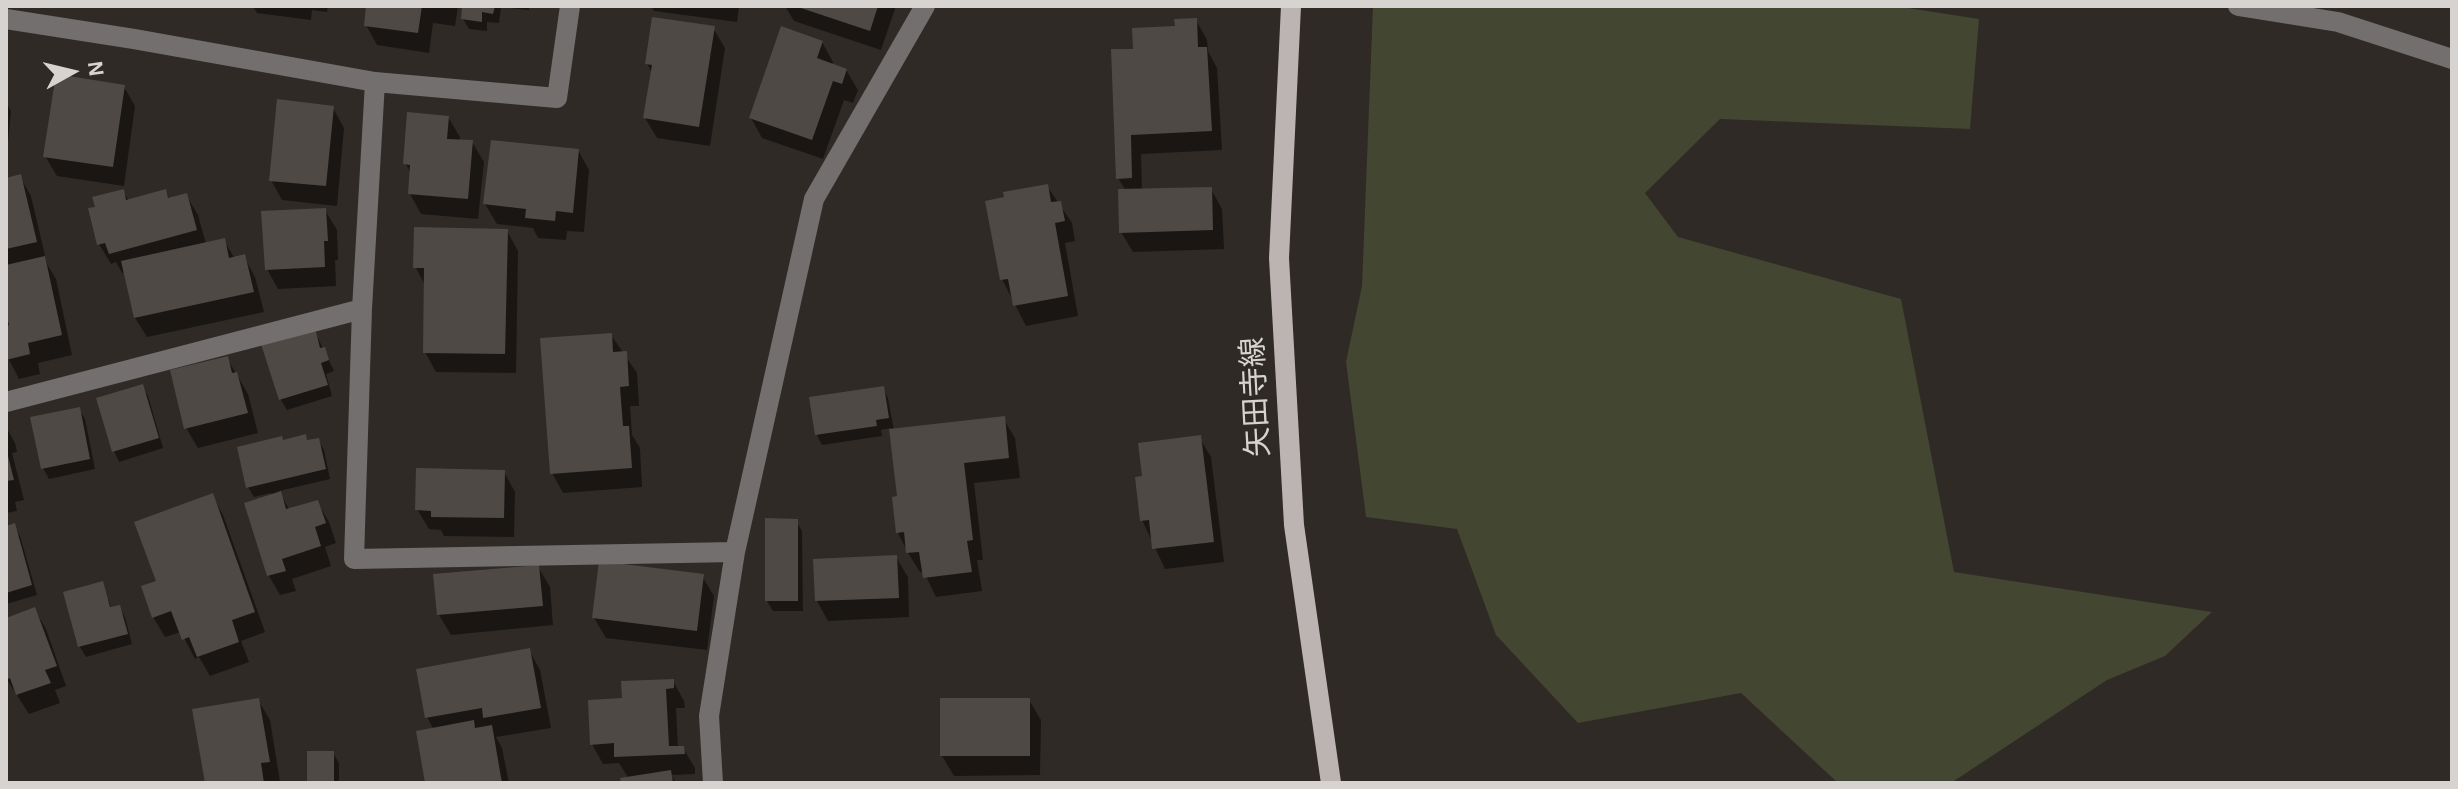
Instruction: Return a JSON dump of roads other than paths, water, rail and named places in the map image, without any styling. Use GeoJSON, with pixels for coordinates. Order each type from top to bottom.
{"type":"FeatureCollection","features":[{"type":"Feature","properties":{"kind":"main road","name":"矢田寺線"},"geometry":{"type":"LineString","coordinates":[[1291,6],[1279,258],[1294,525],[1331,783]]}},
{"type":"Feature","properties":{"kind":"street"},"geometry":{"type":"LineString","coordinates":[[6,19],[375,82],[557,98],[570,6]]}},
{"type":"Feature","properties":{"kind":"street"},"geometry":{"type":"LineString","coordinates":[[713,783],[709,716],[735,552],[814,199],[925,6]]}},
{"type":"Feature","properties":{"kind":"street"},"geometry":{"type":"LineString","coordinates":[[2238,6],[2338,22],[2452,59]]}},
{"type":"Feature","properties":{"kind":"street"},"geometry":{"type":"LineString","coordinates":[[375,82],[362,309],[354,559],[735,552]]}},
{"type":"Feature","properties":{"kind":"street"},"geometry":{"type":"LineString","coordinates":[[6,402],[362,309]]}}]}
